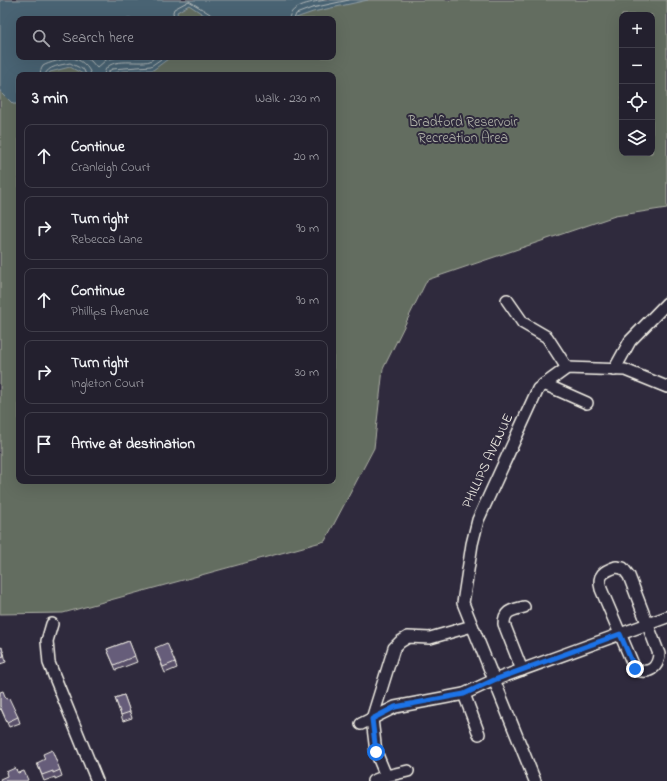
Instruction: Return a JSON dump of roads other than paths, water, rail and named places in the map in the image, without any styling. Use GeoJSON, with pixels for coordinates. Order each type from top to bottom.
{"type":"FeatureCollection","features":[{"type":"Feature","properties":{"kind":"street"},"geometry":{"type":"LineString","coordinates":[[507,300],[523,323],[547,337],[567,368],[625,370],[667,387]]}},
{"type":"Feature","properties":{"kind":"street"},"geometry":{"type":"LineString","coordinates":[[614,370],[630,341],[667,303]]}},
{"type":"Feature","properties":{"kind":"street","name":"PHILLIPS AVENUE"},"geometry":{"type":"LineString","coordinates":[[534,781],[463,603],[472,544],[478,520],[538,389],[567,368]]}},
{"type":"Feature","properties":{"kind":"street"},"geometry":{"type":"LineString","coordinates":[[544,384],[587,403]]}},
{"type":"Feature","properties":{"kind":"street"},"geometry":{"type":"LineString","coordinates":[[616,567],[624,568],[629,576],[647,624],[660,654],[659,662],[654,668],[641,672],[635,669],[600,582],[601,576],[606,571],[616,567]]}},
{"type":"Feature","properties":{"kind":"street"},"geometry":{"type":"LineString","coordinates":[[522,670],[504,624],[504,617],[508,612],[524,608]]}},
{"type":"Feature","properties":{"kind":"street"},"geometry":{"type":"LineString","coordinates":[[361,724],[395,707],[464,694],[494,680],[667,617]]}},
{"type":"Feature","properties":{"kind":"street"},"geometry":{"type":"LineString","coordinates":[[52,624],[47,641],[49,663],[97,781]]}},
{"type":"Feature","properties":{"kind":"street"},"geometry":{"type":"LineString","coordinates":[[386,776],[376,752],[372,719],[394,648],[408,637],[430,638],[472,626]]}},
{"type":"Feature","properties":{"kind":"street"},"geometry":{"type":"LineString","coordinates":[[464,694],[480,734]]}},
{"type":"Feature","properties":{"kind":"street"},"geometry":{"type":"LineString","coordinates":[[374,781],[386,776],[408,771]]}},
{"type":"Feature","properties":{"kind":"water"},"geometry":{"type":"Polygon","coordinates":[[[0,0],[368,0],[313,12],[302,16],[206,16],[189,5],[177,12],[178,16],[16,16],[16,60],[167,60],[153,70],[79,72],[70,67],[50,72],[16,72],[16,104],[13,104],[0,91],[0,0]]]}},
{"type":"Feature","properties":{"kind":"park label","name":"Bradford Reservoir Recreation Area"},"geometry":{"type":"Point","coordinates":[463,130]}}]}
